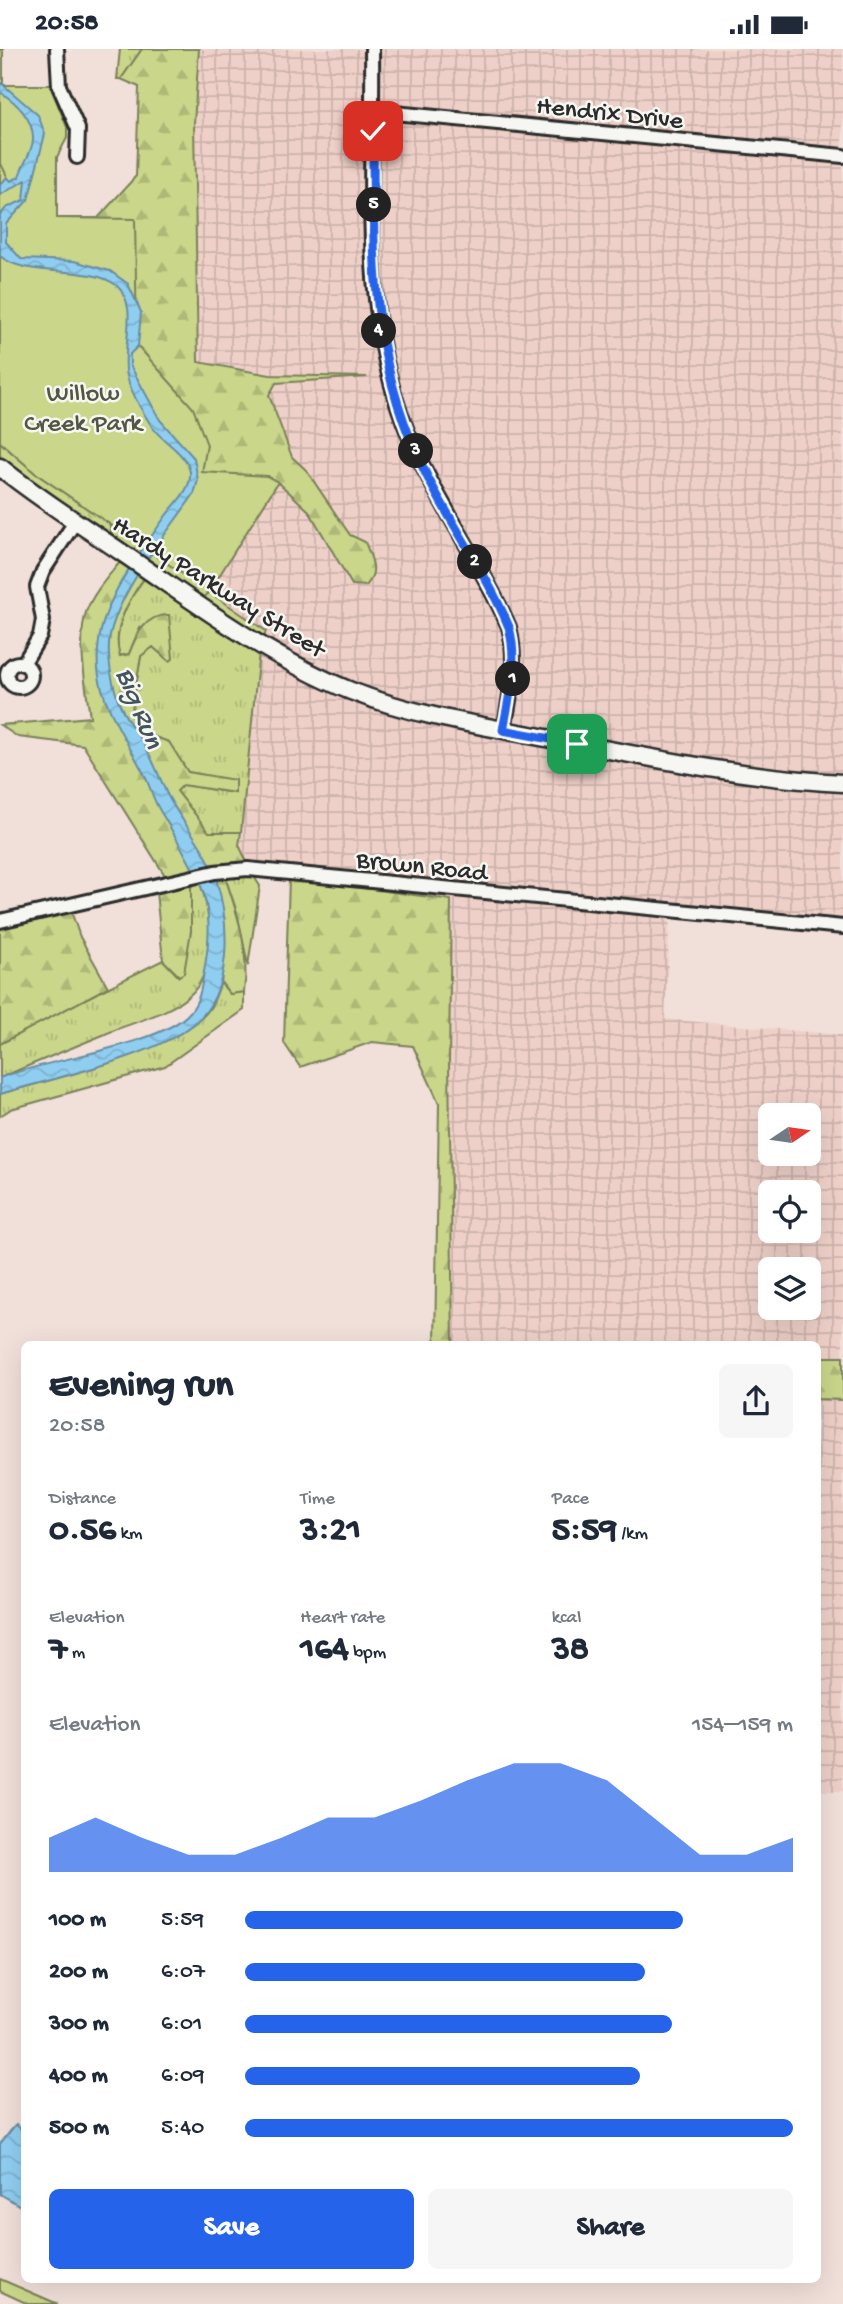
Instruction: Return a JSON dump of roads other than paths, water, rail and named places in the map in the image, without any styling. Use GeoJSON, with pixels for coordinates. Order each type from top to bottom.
{"type":"FeatureCollection","features":[{"type":"Feature","properties":{"kind":"main road","name":"Hardy Parkway Street"},"geometry":{"type":"LineString","coordinates":[[0,467],[75,522],[253,641],[325,680],[394,706],[503,730],[739,773],[843,783]]}},
{"type":"Feature","properties":{"kind":"street"},"geometry":{"type":"LineString","coordinates":[[57,49],[59,86],[78,129],[76,157]]}},
{"type":"Feature","properties":{"kind":"street"},"geometry":{"type":"LineString","coordinates":[[372,49],[374,261],[380,338],[401,413],[427,476],[509,627],[513,643],[514,675],[503,730]]}},
{"type":"Feature","properties":{"kind":"street","name":"Hendrix Drive"},"geometry":{"type":"LineString","coordinates":[[373,111],[843,156]]}},
{"type":"Feature","properties":{"kind":"street"},"geometry":{"type":"LineString","coordinates":[[23,664],[40,636],[43,620],[37,587],[43,571],[75,522]]}},
{"type":"Feature","properties":{"kind":"street","name":"Brown Road"},"geometry":{"type":"LineString","coordinates":[[0,921],[215,872],[276,871],[843,927]]}},
{"type":"Feature","properties":{"kind":"water"},"geometry":{"type":"Polygon","coordinates":[[[0,82],[38,115],[45,134],[28,200],[6,224],[6,242],[21,259],[74,261],[110,271],[128,284],[141,312],[138,346],[130,354],[130,365],[160,420],[194,458],[198,480],[194,494],[124,598],[110,635],[109,654],[120,705],[142,740],[172,803],[212,868],[224,916],[225,956],[216,994],[207,1010],[194,1024],[175,1036],[128,1057],[0,1094],[0,1078],[129,1043],[176,1024],[190,1012],[199,996],[209,934],[208,914],[200,883],[115,721],[104,695],[98,669],[98,647],[109,607],[128,570],[185,491],[190,472],[180,454],[153,428],[131,389],[126,365],[129,316],[123,294],[116,285],[90,275],[26,267],[0,256],[0,215],[6,208],[24,200],[26,180],[0,195],[0,185],[7,177],[11,181],[19,177],[31,150],[33,132],[18,106],[0,92],[0,82]]]}},
{"type":"Feature","properties":{"kind":"water"},"geometry":{"type":"Polygon","coordinates":[[[16,2124],[21,2130],[21,2206],[0,2194],[0,2144],[16,2124]]]}},
{"type":"Feature","properties":{"kind":"park label","name":"Willow Creek Park"},"geometry":{"type":"Point","coordinates":[83,406]}},
{"type":"Feature","properties":{"kind":"water label","name":"Big Run"},"geometry":{"type":"Point","coordinates":[142,707]}}]}
